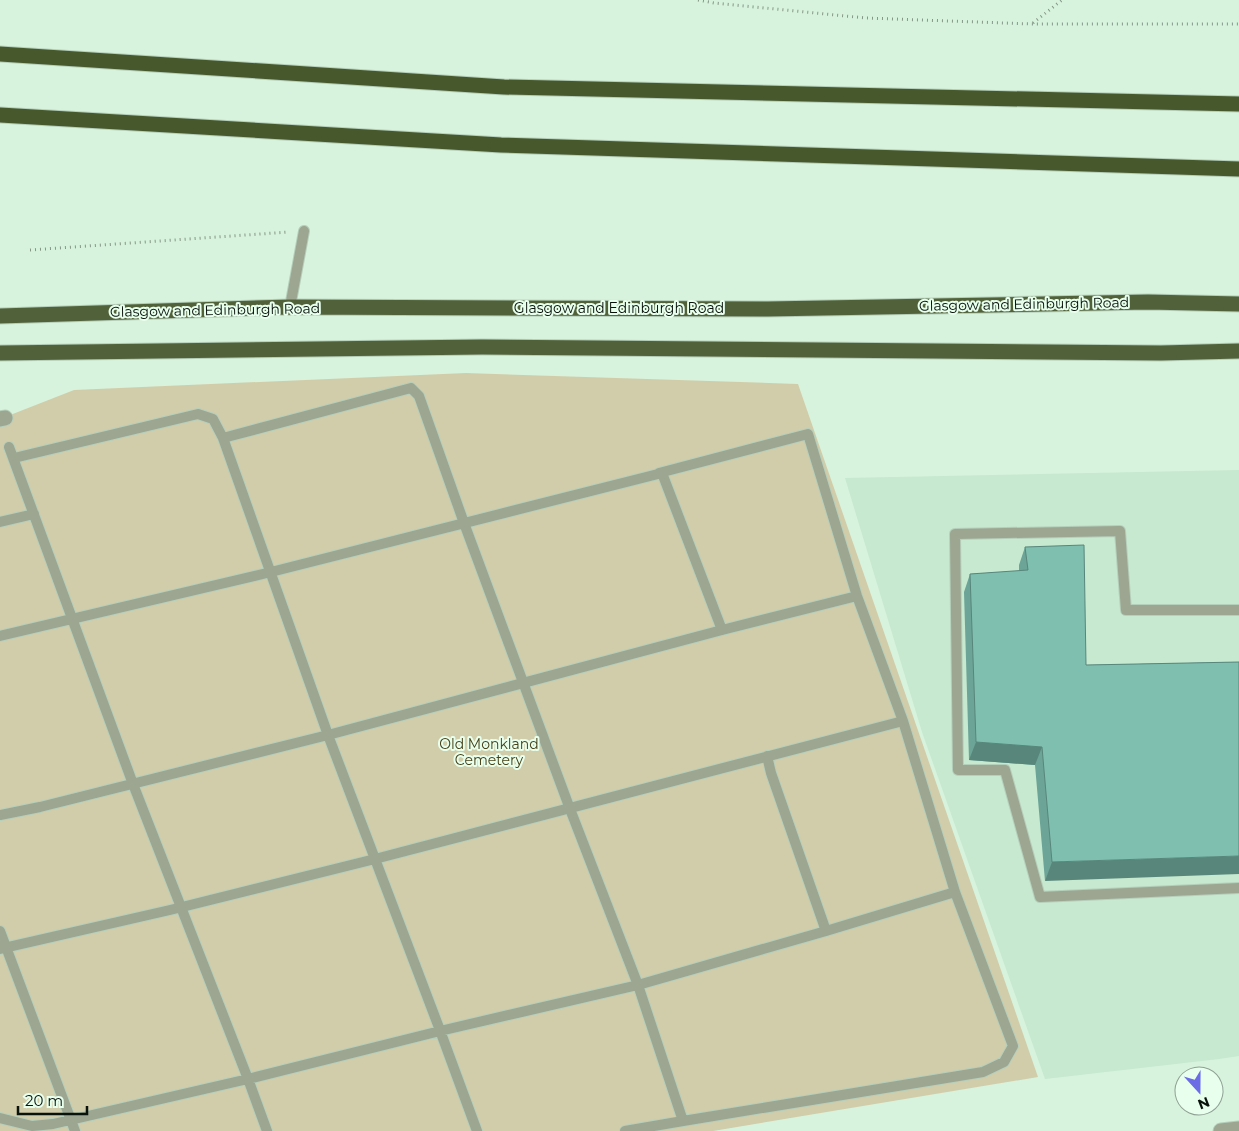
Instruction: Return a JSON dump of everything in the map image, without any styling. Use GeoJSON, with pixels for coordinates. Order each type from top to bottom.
{"type":"FeatureCollection","features":[{"type":"Feature","properties":{"kind":"highway"},"geometry":{"type":"LineString","coordinates":[[0,54],[504,87],[1239,104]]}},
{"type":"Feature","properties":{"kind":"highway"},"geometry":{"type":"LineString","coordinates":[[0,115],[500,145],[1239,169]]}},
{"type":"Feature","properties":{"kind":"highway","name":"Glasgow and Edinburgh Road"},"geometry":{"type":"LineString","coordinates":[[0,316],[290,307],[768,309],[1148,302],[1239,304]]}},
{"type":"Feature","properties":{"kind":"highway"},"geometry":{"type":"LineString","coordinates":[[0,353],[482,348],[1161,353],[1239,351]]}},
{"type":"Feature","properties":{"kind":"street"},"geometry":{"type":"LineString","coordinates":[[1221,1131],[1239,1129]]}},
{"type":"Feature","properties":{"kind":"lane"},"geometry":{"type":"LineString","coordinates":[[290,307],[304,231]]}},
{"type":"Feature","properties":{"kind":"lane"},"geometry":{"type":"LineString","coordinates":[[223,438],[411,388],[419,396],[570,809],[638,985],[683,1120]]}},
{"type":"Feature","properties":{"kind":"lane"},"geometry":{"type":"LineString","coordinates":[[14,458],[198,414],[213,419],[223,438],[328,736],[477,1131]]}},
{"type":"Feature","properties":{"kind":"lane"},"geometry":{"type":"LineString","coordinates":[[0,636],[271,572],[659,474],[808,434],[856,596],[903,721],[955,892],[1013,1046],[1004,1062],[983,1072],[625,1131]]}},
{"type":"Feature","properties":{"kind":"lane"},"geometry":{"type":"LineString","coordinates":[[9,447],[133,784],[267,1131]]}},
{"type":"Feature","properties":{"kind":"lane"},"geometry":{"type":"LineString","coordinates":[[659,474],[662,473],[722,630]]}},
{"type":"Feature","properties":{"kind":"lane"},"geometry":{"type":"LineString","coordinates":[[0,522],[34,514]]}},
{"type":"Feature","properties":{"kind":"lane"},"geometry":{"type":"LineString","coordinates":[[1239,610],[1126,610],[1120,531],[955,534],[958,770],[1005,770],[1040,897],[1239,888]]}},
{"type":"Feature","properties":{"kind":"lane"},"geometry":{"type":"LineString","coordinates":[[0,815],[40,807],[328,736],[856,596]]}},
{"type":"Feature","properties":{"kind":"lane"},"geometry":{"type":"LineString","coordinates":[[3,948],[182,907],[375,859],[903,721]]}},
{"type":"Feature","properties":{"kind":"lane"},"geometry":{"type":"LineString","coordinates":[[767,756],[774,782],[826,931]]}},
{"type":"Feature","properties":{"kind":"lane"},"geometry":{"type":"LineString","coordinates":[[0,1118],[32,1126],[53,1124],[248,1079],[440,1030],[638,985],[955,892]]}},
{"type":"Feature","properties":{"kind":"lane"},"geometry":{"type":"LineString","coordinates":[[0,932],[3,948],[74,1131]]}},
{"type":"Feature","properties":{"kind":"path"},"geometry":{"type":"LineString","coordinates":[[698,0],[866,18],[1032,24],[1239,24]]}},
{"type":"Feature","properties":{"kind":"path"},"geometry":{"type":"LineString","coordinates":[[1032,24],[1062,0]]}},
{"type":"Feature","properties":{"kind":"path"},"geometry":{"type":"LineString","coordinates":[[30,250],[304,231]]}},
{"type":"Feature","properties":{"kind":"shaded area"},"geometry":{"type":"Polygon","coordinates":[[[1239,470],[1239,1056],[1045,1079],[922,732],[845,478],[1239,470]]]}},
{"type":"Feature","properties":{"kind":"green space","name":"Old Monkland Cemetery"},"geometry":{"type":"Polygon","coordinates":[[[466,373],[798,384],[1038,1077],[713,1131],[0,1131],[0,419],[74,390],[466,373]]]}},
{"type":"Feature","properties":{"kind":"building"},"geometry":{"type":"Polygon","coordinates":[[[1084,545],[1086,665],[1239,662],[1239,856],[1052,862],[1042,747],[976,742],[970,574],[1028,570],[1025,547],[1084,545]]]}}]}
